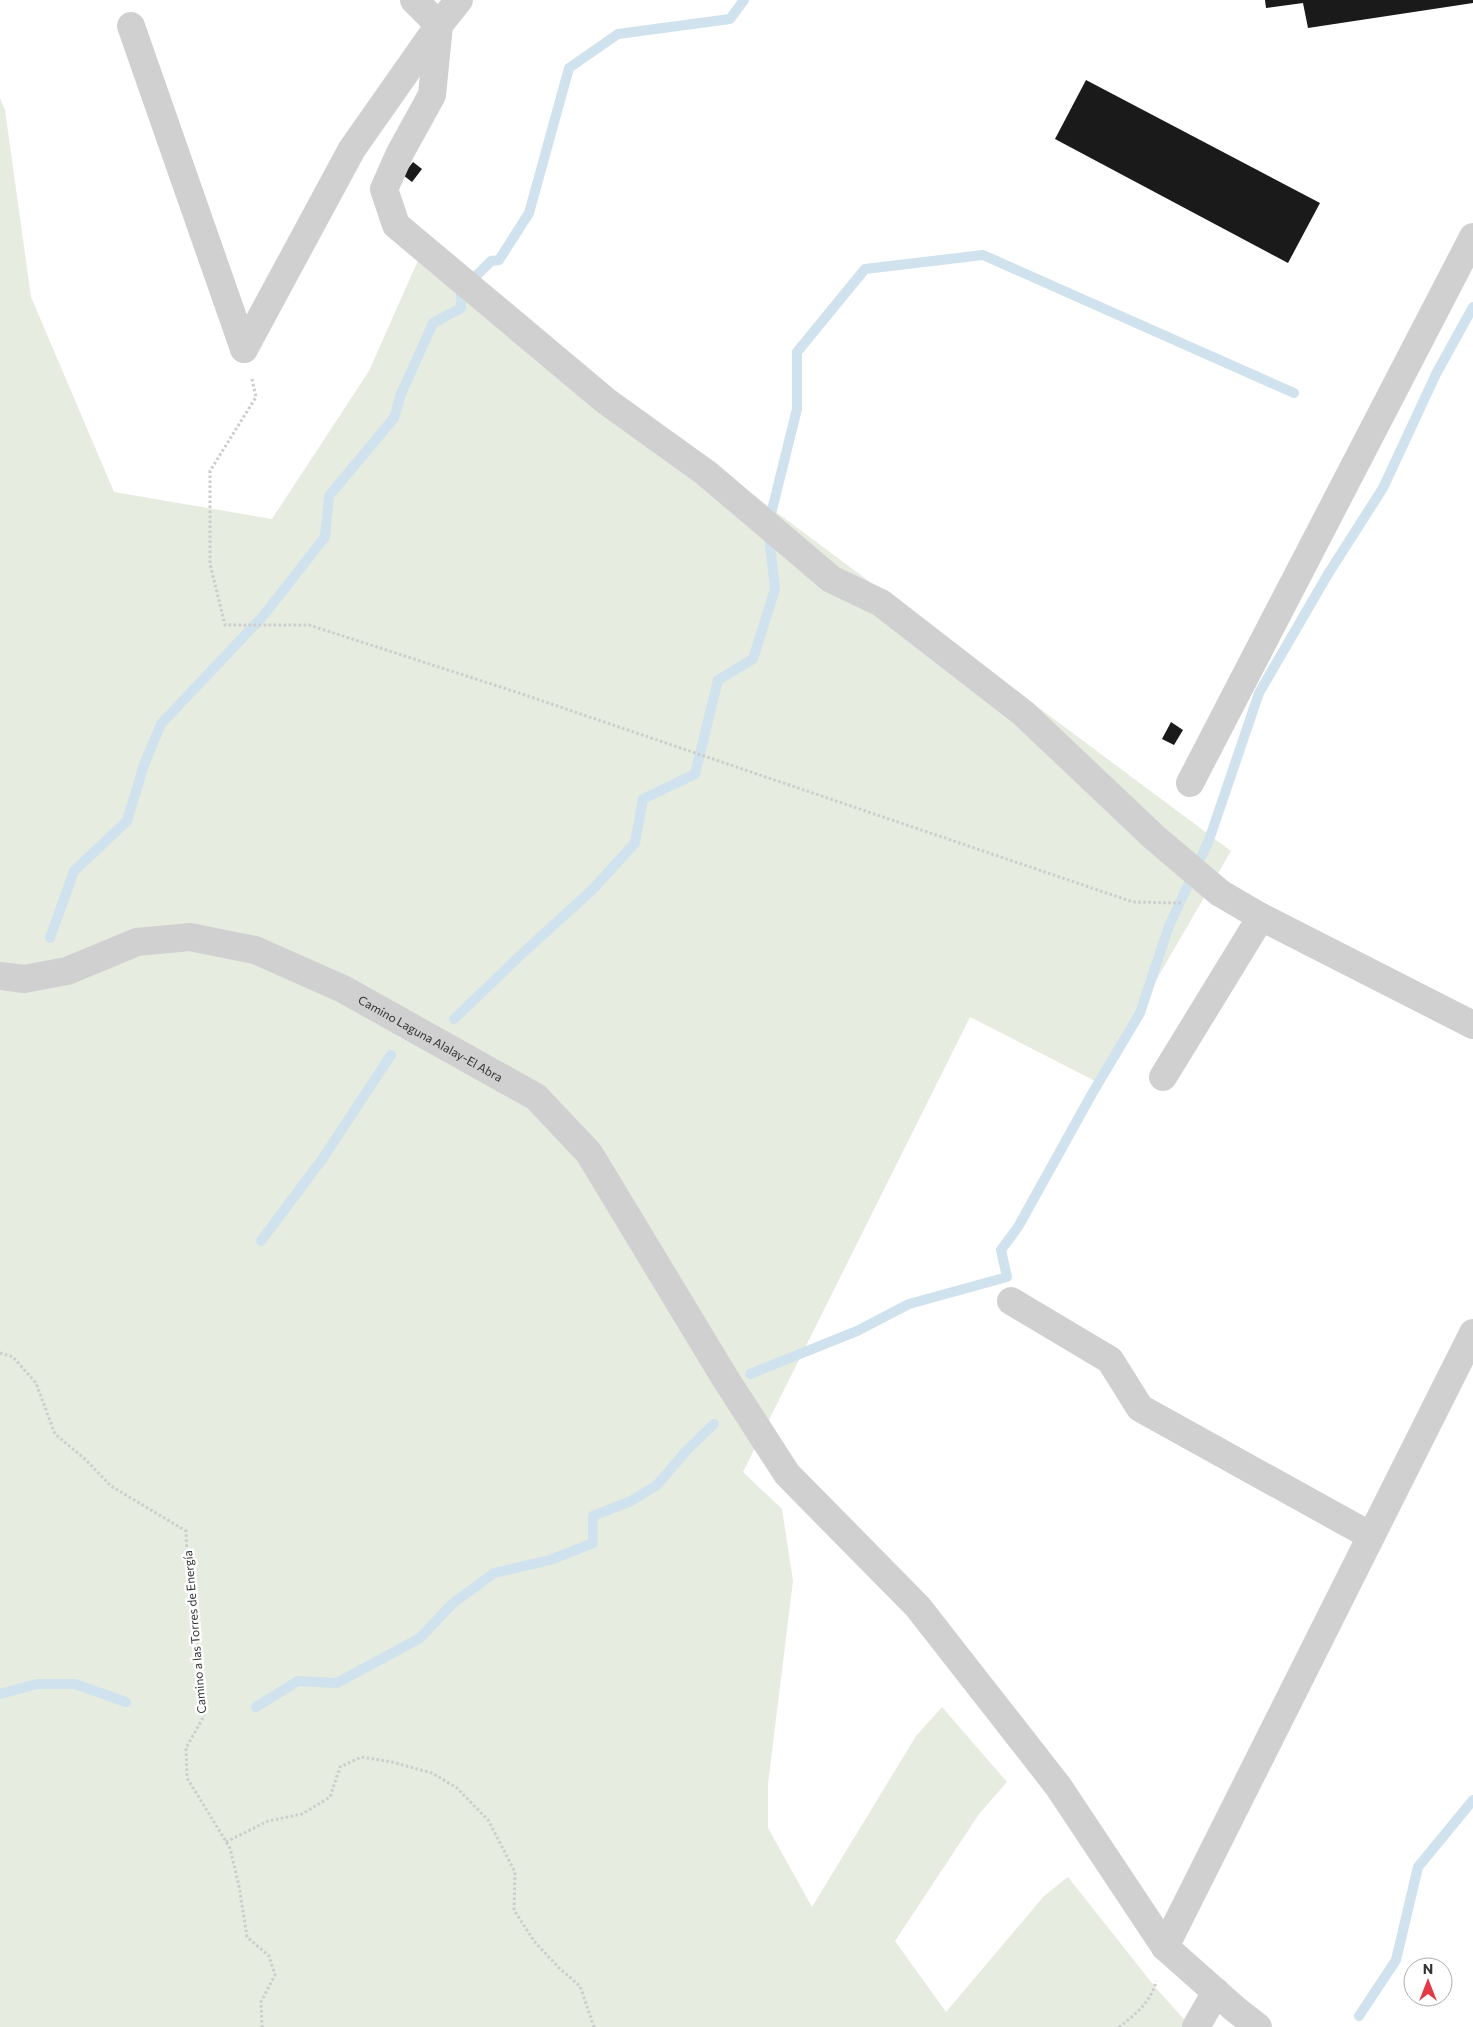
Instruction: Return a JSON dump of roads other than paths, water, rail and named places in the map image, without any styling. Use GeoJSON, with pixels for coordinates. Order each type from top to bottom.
{"type":"FeatureCollection","features":[{"type":"Feature","properties":{"kind":"street"},"geometry":{"type":"LineString","coordinates":[[414,0],[439,25]]}},
{"type":"Feature","properties":{"kind":"street"},"geometry":{"type":"LineString","coordinates":[[131,26],[244,349],[352,149],[439,25],[459,0]]}},
{"type":"Feature","properties":{"kind":"street"},"geometry":{"type":"LineString","coordinates":[[439,25],[432,95],[400,153],[384,189],[396,225],[606,401],[706,473],[831,579],[881,603],[1023,713],[1155,838],[1220,893],[1261,917],[1473,1025]]}},
{"type":"Feature","properties":{"kind":"street"},"geometry":{"type":"LineString","coordinates":[[1190,783],[1473,237]]}},
{"type":"Feature","properties":{"kind":"street"},"geometry":{"type":"LineString","coordinates":[[1163,1077],[1261,917]]}},
{"type":"Feature","properties":{"kind":"street","name":"Camino Laguna Alalay-El Abra"},"geometry":{"type":"LineString","coordinates":[[0,976],[24,979],[67,971],[137,942],[190,937],[255,950],[343,989],[536,1097],[589,1153],[725,1378],[787,1474],[918,1607],[1058,1786],[1165,1947],[1258,2027]]}},
{"type":"Feature","properties":{"kind":"street"},"geometry":{"type":"LineString","coordinates":[[1010,1301],[1110,1360],[1140,1408],[1371,1536]]}},
{"type":"Feature","properties":{"kind":"street"},"geometry":{"type":"LineString","coordinates":[[1165,1947],[1473,1333]]}},
{"type":"Feature","properties":{"kind":"street"},"geometry":{"type":"LineString","coordinates":[[1196,2027],[1216,1992]]}},
{"type":"Feature","properties":{"kind":"waterway"},"geometry":{"type":"LineString","coordinates":[[50,938],[74,871],[127,821],[144,765],[161,724],[263,616],[325,537],[329,496],[394,418],[401,394],[433,323],[461,308],[461,291],[491,261],[499,260],[529,213],[569,68],[618,34],[730,19],[744,0]]}},
{"type":"Feature","properties":{"kind":"waterway"},"geometry":{"type":"LineString","coordinates":[[454,1019],[592,890],[635,843],[643,799],[695,774],[718,680],[753,659],[775,589],[768,526],[797,409],[797,352],[865,269],[983,255],[1294,393]]}},
{"type":"Feature","properties":{"kind":"waterway"},"geometry":{"type":"LineString","coordinates":[[750,1374],[857,1331],[909,1304],[1007,1277],[1001,1250],[1018,1227],[1093,1092],[1140,1013],[1169,926],[1209,840],[1259,693],[1328,574],[1383,488],[1436,374],[1473,307]]}},
{"type":"Feature","properties":{"kind":"waterway"},"geometry":{"type":"LineString","coordinates":[[261,1241],[323,1158],[391,1055]]}},
{"type":"Feature","properties":{"kind":"waterway"},"geometry":{"type":"LineString","coordinates":[[256,1707],[298,1681],[337,1683],[420,1638],[452,1604],[494,1573],[550,1560],[593,1543],[593,1516],[631,1501],[657,1485],[686,1451],[714,1424]]}},
{"type":"Feature","properties":{"kind":"waterway"},"geometry":{"type":"LineString","coordinates":[[0,1694],[37,1684],[75,1684],[126,1702]]}},
{"type":"Feature","properties":{"kind":"waterway"},"geometry":{"type":"LineString","coordinates":[[1359,2016],[1396,1960],[1418,1867],[1473,1800]]}}]}
